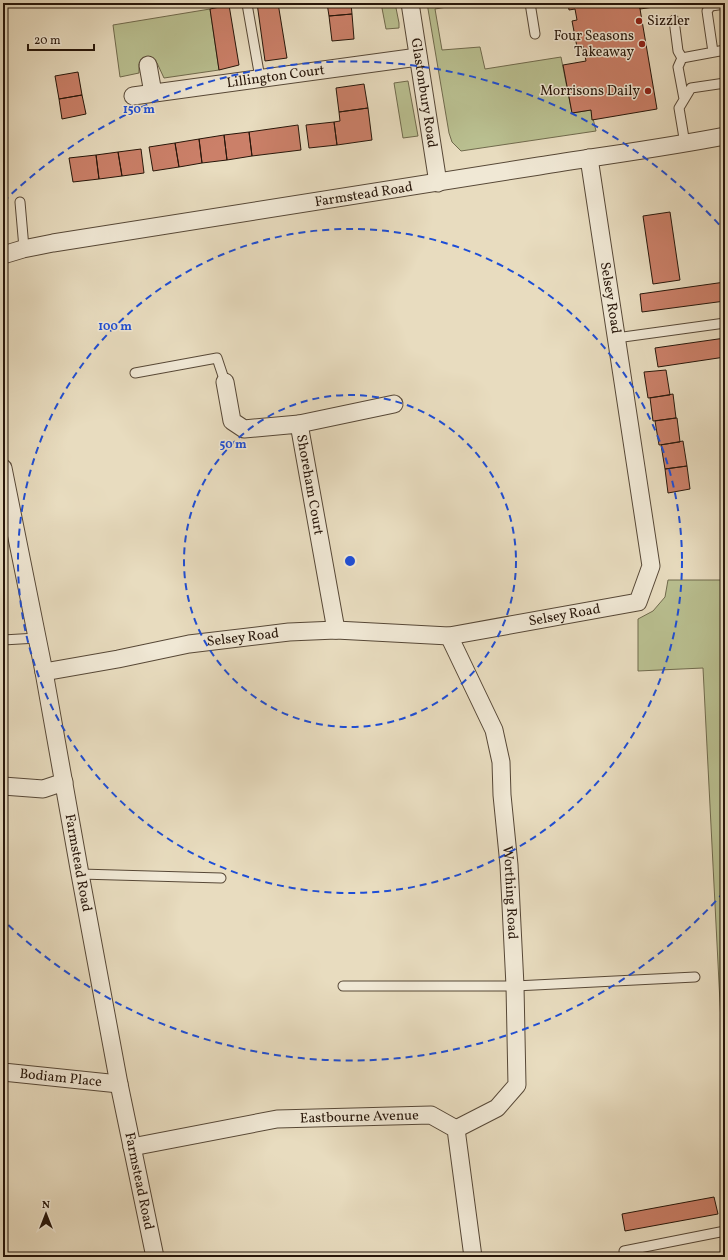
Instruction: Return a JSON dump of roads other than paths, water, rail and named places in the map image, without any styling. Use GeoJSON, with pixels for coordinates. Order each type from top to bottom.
{"type":"FeatureCollection","features":[{"type":"Feature","properties":{"kind":"street","name":"Glastonbury Road"},"geometry":{"type":"LineString","coordinates":[[410,3],[438,183]]}},
{"type":"Feature","properties":{"kind":"street","name":"Lillington Court"},"geometry":{"type":"LineString","coordinates":[[133,96],[418,57]]}},
{"type":"Feature","properties":{"kind":"street"},"geometry":{"type":"LineString","coordinates":[[148,66],[153,93]]}},
{"type":"Feature","properties":{"kind":"street","name":"Farmstead Road"},"geometry":{"type":"LineString","coordinates":[[3,255],[24,248],[685,144],[725,136]]}},
{"type":"Feature","properties":{"kind":"street","name":"Selsey Road"},"geometry":{"type":"LineString","coordinates":[[44,672],[118,659],[189,644],[289,632],[336,630],[449,636],[638,602],[651,566],[589,158]]}},
{"type":"Feature","properties":{"kind":"street","name":"Shoreham Court"},"geometry":{"type":"LineString","coordinates":[[225,382],[232,420],[244,429],[299,424],[336,630]]}},
{"type":"Feature","properties":{"kind":"street"},"geometry":{"type":"LineString","coordinates":[[299,424],[394,404]]}},
{"type":"Feature","properties":{"kind":"street","name":"Farmstead Road"},"geometry":{"type":"LineString","coordinates":[[3,468],[44,672],[119,1084],[155,1257]]}},
{"type":"Feature","properties":{"kind":"street","name":"Worthing Road"},"geometry":{"type":"LineString","coordinates":[[449,636],[494,730],[500,762],[509,865],[517,1085],[497,1108],[456,1128]]}},
{"type":"Feature","properties":{"kind":"street"},"geometry":{"type":"LineString","coordinates":[[3,786],[43,789],[64,782]]}},
{"type":"Feature","properties":{"kind":"street","name":"Bodiam Place"},"geometry":{"type":"LineString","coordinates":[[3,1072],[119,1084]]}},
{"type":"Feature","properties":{"kind":"street","name":"Eastbourne Avenue"},"geometry":{"type":"LineString","coordinates":[[132,1147],[277,1119],[431,1115],[456,1128]]}},
{"type":"Feature","properties":{"kind":"street"},"geometry":{"type":"LineString","coordinates":[[456,1128],[473,1257]]}},
{"type":"Feature","properties":{"kind":"lane"},"geometry":{"type":"LineString","coordinates":[[530,3],[535,34]]}},
{"type":"Feature","properties":{"kind":"lane"},"geometry":{"type":"LineString","coordinates":[[247,4],[260,78]]}},
{"type":"Feature","properties":{"kind":"lane"},"geometry":{"type":"LineString","coordinates":[[713,52],[707,11],[710,6],[725,4]]}},
{"type":"Feature","properties":{"kind":"lane"},"geometry":{"type":"LineString","coordinates":[[674,20],[678,51],[682,58]]}},
{"type":"Feature","properties":{"kind":"lane"},"geometry":{"type":"LineString","coordinates":[[682,58],[725,50]]}},
{"type":"Feature","properties":{"kind":"lane"},"geometry":{"type":"LineString","coordinates":[[682,58],[678,67],[684,99]]}},
{"type":"Feature","properties":{"kind":"lane"},"geometry":{"type":"LineString","coordinates":[[685,144],[679,108],[691,88],[725,83]]}},
{"type":"Feature","properties":{"kind":"lane"},"geometry":{"type":"LineString","coordinates":[[20,202],[24,248]]}},
{"type":"Feature","properties":{"kind":"lane"},"geometry":{"type":"LineString","coordinates":[[616,338],[725,323]]}},
{"type":"Feature","properties":{"kind":"lane"},"geometry":{"type":"LineString","coordinates":[[135,373],[217,358],[225,382]]}},
{"type":"Feature","properties":{"kind":"lane"},"geometry":{"type":"LineString","coordinates":[[3,640],[37,638]]}},
{"type":"Feature","properties":{"kind":"lane"},"geometry":{"type":"LineString","coordinates":[[80,874],[221,878]]}},
{"type":"Feature","properties":{"kind":"lane"},"geometry":{"type":"LineString","coordinates":[[343,986],[514,986],[695,977]]}},
{"type":"Feature","properties":{"kind":"lane"},"geometry":{"type":"LineString","coordinates":[[624,1251],[725,1231]]}},
{"type":"Feature","properties":{"kind":"place","name":"Sizzler"},"geometry":{"type":"Point","coordinates":[639,21]}},
{"type":"Feature","properties":{"kind":"place","name":"Four Seasons Takeaway"},"geometry":{"type":"Point","coordinates":[642,44]}},
{"type":"Feature","properties":{"kind":"place","name":"Morrisons Daily"},"geometry":{"type":"Point","coordinates":[648,91]}}]}
